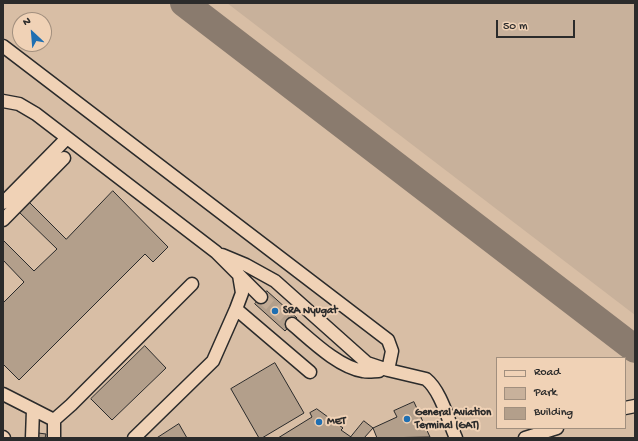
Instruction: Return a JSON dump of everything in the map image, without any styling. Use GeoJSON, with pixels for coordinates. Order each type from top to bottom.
{"type":"FeatureCollection","features":[{"type":"Feature","properties":{"kind":"lane"},"geometry":{"type":"LineString","coordinates":[[3,46],[388,340],[392,351],[388,370]]}},
{"type":"Feature","properties":{"kind":"lane"},"geometry":{"type":"LineString","coordinates":[[3,101],[19,104],[36,114],[216,252],[261,297]]}},
{"type":"Feature","properties":{"kind":"lane"},"geometry":{"type":"LineString","coordinates":[[3,202],[67,138]]}},
{"type":"Feature","properties":{"kind":"lane"},"geometry":{"type":"LineString","coordinates":[[3,220],[64,158]]}},
{"type":"Feature","properties":{"kind":"lane"},"geometry":{"type":"LineString","coordinates":[[216,252],[246,265],[274,281],[367,363],[388,370],[426,379],[437,391],[456,438]]}},
{"type":"Feature","properties":{"kind":"lane"},"geometry":{"type":"LineString","coordinates":[[134,438],[213,360],[236,310],[242,293],[239,275]]}},
{"type":"Feature","properties":{"kind":"lane"},"geometry":{"type":"LineString","coordinates":[[54,438],[54,420],[71,405],[192,284]]}},
{"type":"Feature","properties":{"kind":"lane"},"geometry":{"type":"LineString","coordinates":[[236,310],[310,372]]}},
{"type":"Feature","properties":{"kind":"lane"},"geometry":{"type":"LineString","coordinates":[[308,337],[312,324],[310,312]]}},
{"type":"Feature","properties":{"kind":"lane"},"geometry":{"type":"LineString","coordinates":[[292,324],[336,360],[345,365],[363,371],[388,370]]}},
{"type":"Feature","properties":{"kind":"lane"},"geometry":{"type":"LineString","coordinates":[[308,337],[315,332],[321,332],[343,342]]}},
{"type":"Feature","properties":{"kind":"lane"},"geometry":{"type":"LineString","coordinates":[[3,394],[54,420]]}},
{"type":"Feature","properties":{"kind":"lane"},"geometry":{"type":"LineString","coordinates":[[32,438],[33,410]]}},
{"type":"Feature","properties":{"kind":"lane"},"geometry":{"type":"LineString","coordinates":[[526,438],[554,429]]}},
{"type":"Feature","properties":{"kind":"shaded area"},"geometry":{"type":"Polygon","coordinates":[[[3,3],[635,3],[635,438],[377,438],[373,428],[364,438],[3,438],[3,3]]]}},
{"type":"Feature","properties":{"kind":"green space"},"geometry":{"type":"Polygon","coordinates":[[[227,3],[635,3],[635,315],[227,3]]]}},
{"type":"Feature","properties":{"kind":"building"},"geometry":{"type":"Polygon","coordinates":[[[113,191],[168,247],[153,262],[145,254],[19,380],[3,364],[3,303],[24,282],[3,260],[3,240],[34,271],[57,249],[18,211],[28,201],[66,239],[113,191]]]}},
{"type":"Feature","properties":{"kind":"building","name":"SRA Nyugat"},"geometry":{"type":"Polygon","coordinates":[[[267,291],[297,318],[285,331],[255,304],[267,291]]]}},
{"type":"Feature","properties":{"kind":"building"},"geometry":{"type":"Polygon","coordinates":[[[145,346],[166,368],[112,420],[91,399],[145,346]]]}},
{"type":"Feature","properties":{"kind":"building"},"geometry":{"type":"Polygon","coordinates":[[[275,363],[304,413],[262,438],[259,438],[231,389],[275,363]]]}},
{"type":"Feature","properties":{"kind":"building","name":"General Aviation Terminal (GAT)"},"geometry":{"type":"Polygon","coordinates":[[[414,402],[430,437],[377,438],[373,428],[397,417],[394,411],[414,402]]]}},
{"type":"Feature","properties":{"kind":"building","name":"MET"},"geometry":{"type":"Polygon","coordinates":[[[317,409],[343,428],[341,430],[351,437],[278,438],[312,417],[310,413],[317,409]]]}},
{"type":"Feature","properties":{"kind":"building"},"geometry":{"type":"Polygon","coordinates":[[[364,421],[373,428],[364,438],[351,437],[364,421]]]}},
{"type":"Feature","properties":{"kind":"building"},"geometry":{"type":"Polygon","coordinates":[[[179,424],[187,438],[157,438],[179,424]]]}},
{"type":"Feature","properties":{"kind":"building"},"geometry":{"type":"Polygon","coordinates":[[[38,433],[46,434],[45,438],[37,438],[38,433]]]}},
{"type":"Feature","properties":{"kind":"taxiway"},"geometry":{"type":"LineString","coordinates":[[184,3],[635,349]]}},
{"type":"Feature","properties":{"kind":"tunnel"},"geometry":{"type":"LineString","coordinates":[[261,297],[292,324]]}},
{"type":"Feature","properties":{"kind":"place","name":"SRA Nyugat"},"geometry":{"type":"Point","coordinates":[275,311]}},
{"type":"Feature","properties":{"kind":"place","name":"General Aviation Terminal (GAT)"},"geometry":{"type":"Point","coordinates":[407,419]}},
{"type":"Feature","properties":{"kind":"place","name":"MET"},"geometry":{"type":"Point","coordinates":[319,422]}}]}
